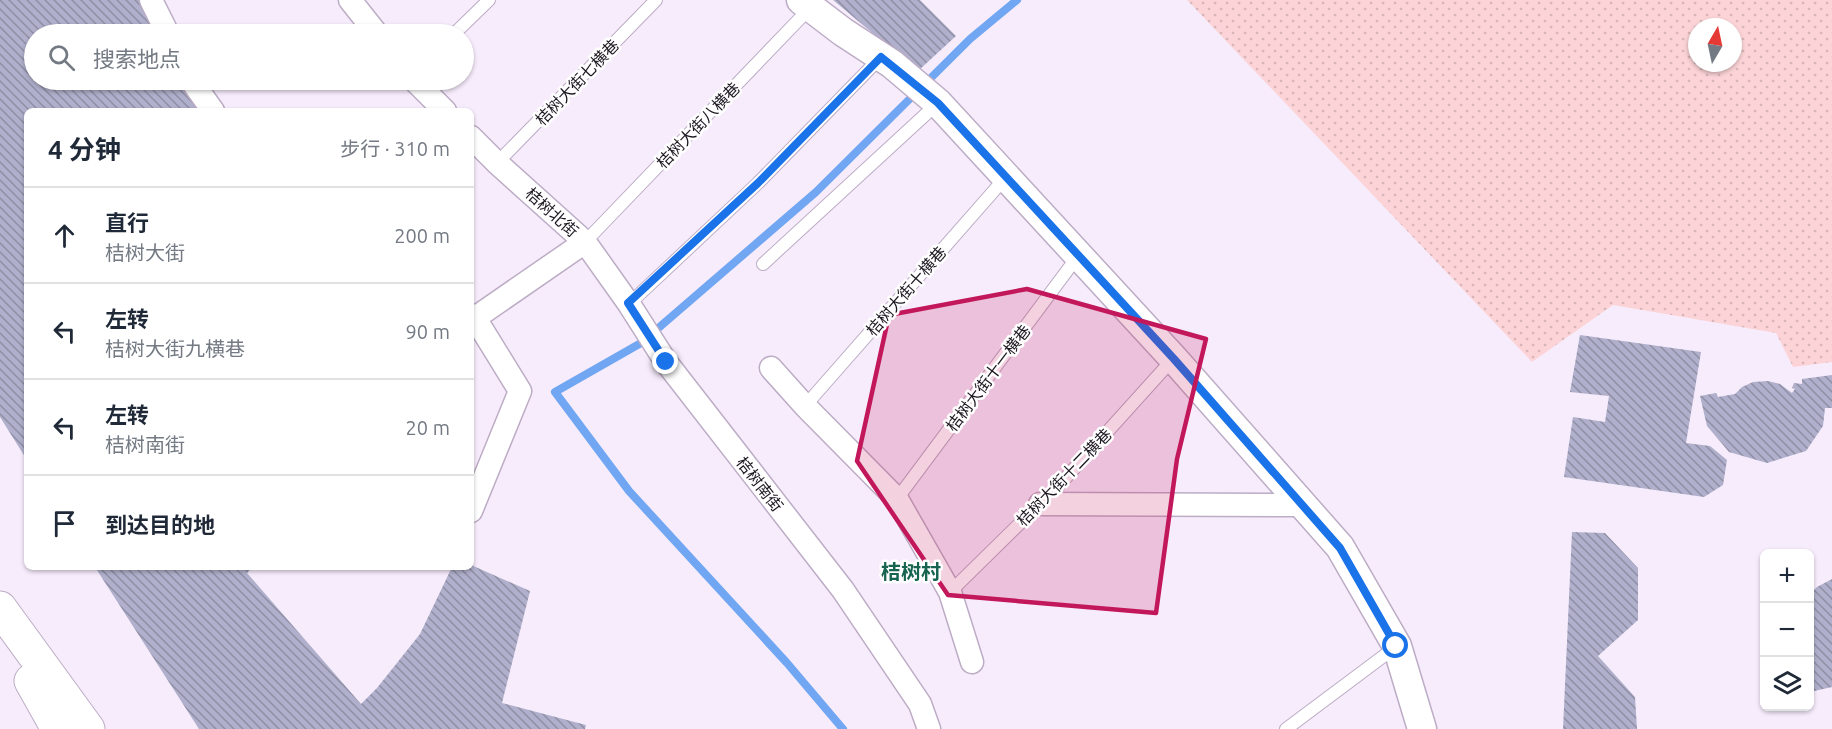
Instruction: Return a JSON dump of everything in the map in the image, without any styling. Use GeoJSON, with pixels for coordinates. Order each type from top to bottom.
{"type":"FeatureCollection","features":[{"type":"Feature","properties":{"kind":"main road"},"geometry":{"type":"LineString","coordinates":[[0,608],[88,729]]}},
{"type":"Feature","properties":{"kind":"main road"},"geometry":{"type":"LineString","coordinates":[[0,623],[58,729]]}},
{"type":"Feature","properties":{"kind":"street"},"geometry":{"type":"LineString","coordinates":[[151,0],[163,24]]}},
{"type":"Feature","properties":{"kind":"street"},"geometry":{"type":"LineString","coordinates":[[350,0],[370,24]]}},
{"type":"Feature","properties":{"kind":"street"},"geometry":{"type":"LineString","coordinates":[[806,4],[843,32],[887,60],[938,103],[1174,359],[1340,548],[1396,646],[1422,729]]}},
{"type":"Feature","properties":{"kind":"street"},"geometry":{"type":"LineString","coordinates":[[198,90],[211,108]]}},
{"type":"Feature","properties":{"kind":"street"},"geometry":{"type":"LineString","coordinates":[[424,90],[442,108]]}},
{"type":"Feature","properties":{"kind":"street","name":"桔树北街"},"geometry":{"type":"LineString","coordinates":[[474,140],[585,242],[474,315]]}},
{"type":"Feature","properties":{"kind":"street","name":"桔树南街"},"geometry":{"type":"LineString","coordinates":[[585,242],[666,362],[843,590],[920,704],[929,729]]}},
{"type":"Feature","properties":{"kind":"street"},"geometry":{"type":"LineString","coordinates":[[474,318],[520,391],[474,504]]}},
{"type":"Feature","properties":{"kind":"street"},"geometry":{"type":"LineString","coordinates":[[771,368],[805,406],[897,499],[950,592],[972,662]]}},
{"type":"Feature","properties":{"kind":"street"},"geometry":{"type":"LineString","coordinates":[[1040,504],[1302,505]]}},
{"type":"Feature","properties":{"kind":"lane"},"geometry":{"type":"LineString","coordinates":[[464,24],[489,0]]}},
{"type":"Feature","properties":{"kind":"lane","name":"桔树大街七横巷"},"geometry":{"type":"LineString","coordinates":[[497,163],[657,0]]}},
{"type":"Feature","properties":{"kind":"lane","name":"桔树大街八横巷"},"geometry":{"type":"LineString","coordinates":[[585,242],[806,4]]}},
{"type":"Feature","properties":{"kind":"lane"},"geometry":{"type":"LineString","coordinates":[[631,308],[887,60]]}},
{"type":"Feature","properties":{"kind":"lane"},"geometry":{"type":"LineString","coordinates":[[763,264],[938,103]]}},
{"type":"Feature","properties":{"kind":"lane","name":"桔树大街十横巷"},"geometry":{"type":"LineString","coordinates":[[805,406],[1006,177]]}},
{"type":"Feature","properties":{"kind":"lane","name":"桔树大街十一横巷"},"geometry":{"type":"LineString","coordinates":[[897,499],[1078,256]]}},
{"type":"Feature","properties":{"kind":"lane","name":"桔树大街十二横巷"},"geometry":{"type":"LineString","coordinates":[[950,592],[1040,504],[1174,359]]}},
{"type":"Feature","properties":{"kind":"lane"},"geometry":{"type":"LineString","coordinates":[[1286,729],[1396,646]]}},
{"type":"Feature","properties":{"kind":"highlighted area"},"geometry":{"type":"Polygon","coordinates":[[[1027,289],[1206,339],[1177,459],[1156,613],[948,595],[857,461],[889,315],[1027,289]]]}},
{"type":"Feature","properties":{"kind":"shaded area"},"geometry":{"type":"Polygon","coordinates":[[[1187,0],[1832,0],[1832,362],[1793,367],[1776,333],[1613,305],[1532,362],[1187,0]]]}},
{"type":"Feature","properties":{"kind":"building"},"geometry":{"type":"Polygon","coordinates":[[[0,0],[143,0],[155,24],[24,24],[24,90],[188,90],[199,108],[24,108],[24,455],[0,417],[0,0]]]}},
{"type":"Feature","properties":{"kind":"building"},"geometry":{"type":"Polygon","coordinates":[[[833,0],[920,0],[956,36],[918,71],[833,0]]]}},
{"type":"Feature","properties":{"kind":"building"},"geometry":{"type":"Polygon","coordinates":[[[1580,335],[1701,352],[1686,443],[1710,446],[1727,460],[1723,485],[1704,497],[1564,477],[1573,417],[1605,422],[1609,396],[1570,392],[1580,335]]]}},
{"type":"Feature","properties":{"kind":"building"},"geometry":{"type":"Polygon","coordinates":[[[1832,375],[1832,408],[1825,408],[1823,426],[1806,451],[1767,463],[1729,452],[1707,426],[1700,396],[1716,393],[1718,397],[1735,394],[1742,387],[1753,382],[1768,381],[1780,384],[1792,393],[1795,389],[1792,388],[1794,383],[1802,384],[1802,379],[1832,375]]]}},
{"type":"Feature","properties":{"kind":"building"},"geometry":{"type":"Polygon","coordinates":[[[1572,532],[1605,533],[1638,568],[1638,620],[1598,656],[1635,697],[1637,729],[1563,729],[1572,532]]]}},
{"type":"Feature","properties":{"kind":"building"},"geometry":{"type":"Polygon","coordinates":[[[474,566],[530,591],[502,703],[586,725],[585,729],[199,729],[97,570],[250,570],[247,573],[361,704],[377,688],[420,634],[451,570],[474,570],[474,566]]]}},
{"type":"Feature","properties":{"kind":"building"},"geometry":{"type":"Polygon","coordinates":[[[1832,579],[1832,687],[1814,691],[1814,590],[1832,579]]]}},
{"type":"Feature","properties":{"kind":"waterway"},"geometry":{"type":"LineString","coordinates":[[843,729],[787,663],[629,491],[555,392],[641,343],[816,192],[970,39],[1017,0]]}},
{"type":"Feature","properties":{"kind":"district","name":"桔树村"},"geometry":{"type":"Point","coordinates":[911,572]}},
{"type":"Feature","properties":{"kind":"route"},"geometry":{"type":"LineString","coordinates":[[666,362],[628,303],[758,183],[881,57],[938,103],[1174,359],[1340,548],[1396,646]]}}]}
